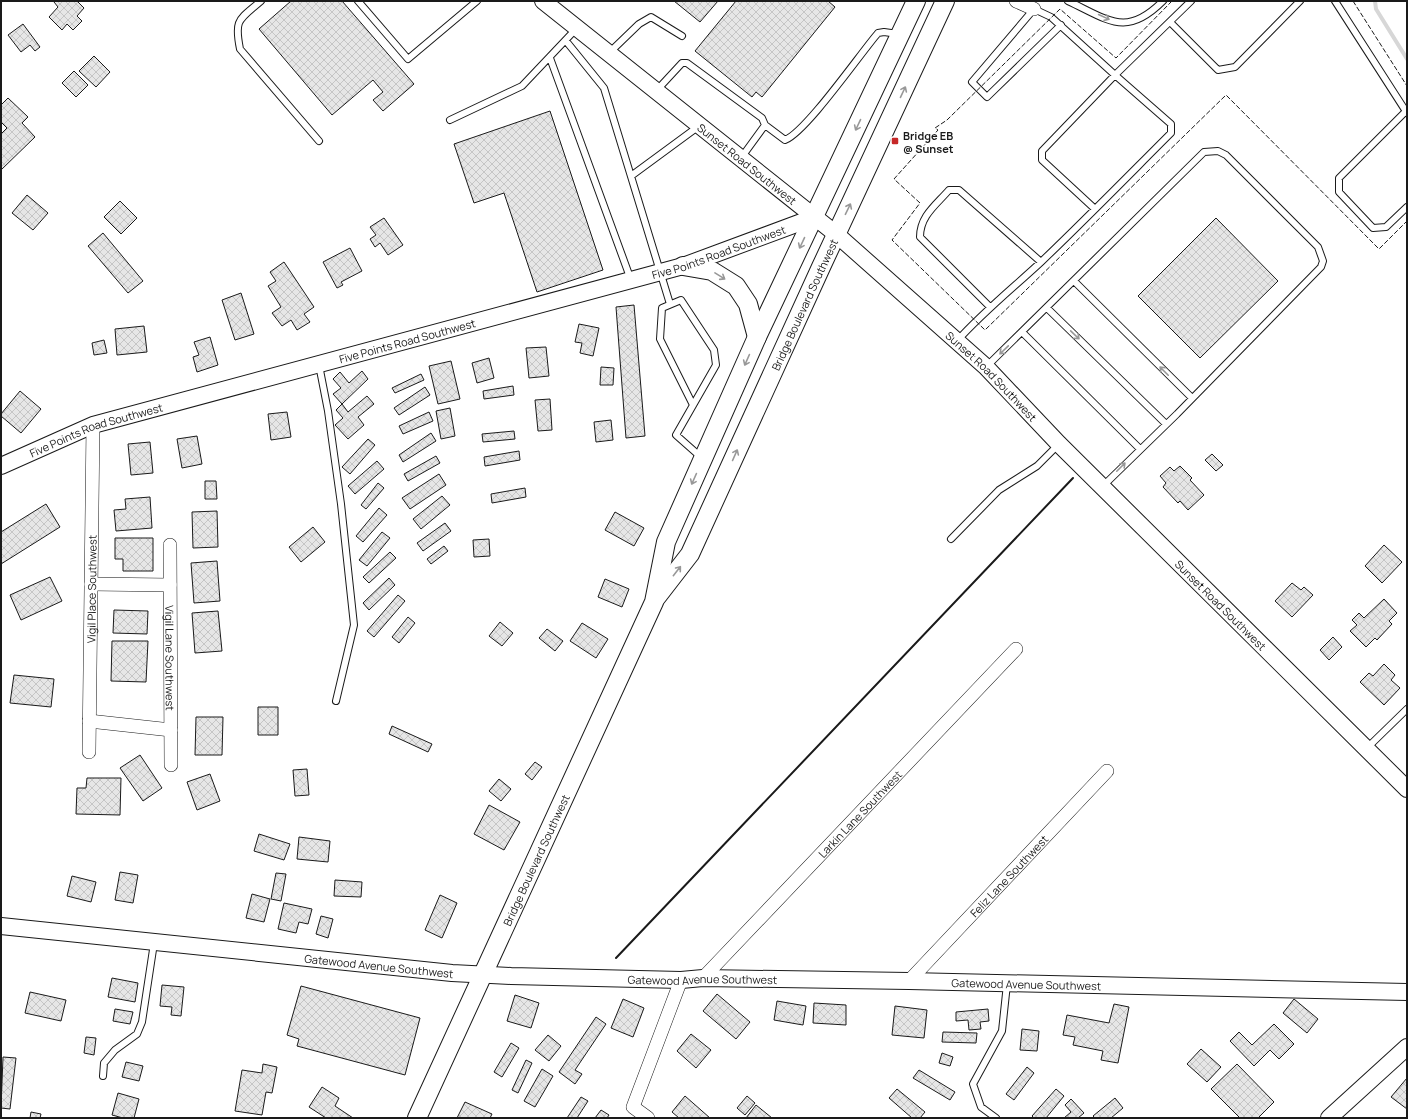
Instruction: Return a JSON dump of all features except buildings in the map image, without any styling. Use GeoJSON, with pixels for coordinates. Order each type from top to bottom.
{"type":"FeatureCollection","features":[{"type":"Feature","properties":{"kind":"main road","name":"Bridge Boulevard Southwest"},"geometry":{"type":"LineString","coordinates":[[654,602],[666,542],[758,337],[916,1]]}},
{"type":"Feature","properties":{"kind":"main road","name":"Bridge Boulevard Southwest"},"geometry":{"type":"LineString","coordinates":[[417,1118],[654,602],[690,554],[944,1]]}},
{"type":"Feature","properties":{"kind":"main road"},"geometry":{"type":"LineString","coordinates":[[683,266],[712,271],[736,286],[748,304],[758,337]]}},
{"type":"Feature","properties":{"kind":"street","name":"Sunset Road Southwest"},"geometry":{"type":"LineString","coordinates":[[543,1],[836,234],[986,367],[1059,444],[1407,789]]}},
{"type":"Feature","properties":{"kind":"street"},"geometry":{"type":"LineString","coordinates":[[1016,1],[1034,10]]}},
{"type":"Feature","properties":{"kind":"street","name":"Five Points Road Southwest"},"geometry":{"type":"LineString","coordinates":[[1,466],[93,425],[660,273],[683,266],[814,217]]}},
{"type":"Feature","properties":{"kind":"street","name":"Vigil Place Southwest"},"geometry":{"type":"LineString","coordinates":[[89,752],[93,425]]}},
{"type":"Feature","properties":{"kind":"street","name":"Vigil Lane Southwest"},"geometry":{"type":"LineString","coordinates":[[170,545],[171,765]]}},
{"type":"Feature","properties":{"kind":"street"},"geometry":{"type":"LineString","coordinates":[[91,584],[170,585]]}},
{"type":"Feature","properties":{"kind":"street","name":"Larkin Lane Southwest"},"geometry":{"type":"LineString","coordinates":[[703,978],[1016,649]]}},
{"type":"Feature","properties":{"kind":"street"},"geometry":{"type":"LineString","coordinates":[[89,721],[171,730]]}},
{"type":"Feature","properties":{"kind":"street","name":"Feliz Lane Southwest"},"geometry":{"type":"LineString","coordinates":[[909,981],[1107,771]]}},
{"type":"Feature","properties":{"kind":"street","name":"Gatewood Avenue Southwest"},"geometry":{"type":"LineString","coordinates":[[1,926],[154,943],[482,975],[681,980],[703,978],[909,981],[1407,992]]}},
{"type":"Feature","properties":{"kind":"street"},"geometry":{"type":"LineString","coordinates":[[648,1118],[633,1107],[681,980]]}},
{"type":"Feature","properties":{"kind":"street"},"geometry":{"type":"LineString","coordinates":[[1329,1118],[1407,1047]]}},
{"type":"Feature","properties":{"kind":"lane"},"geometry":{"type":"LineString","coordinates":[[261,1],[241,18],[236,30],[240,49],[319,141]]}},
{"type":"Feature","properties":{"kind":"lane"},"geometry":{"type":"LineString","coordinates":[[358,1],[408,60],[474,2]]}},
{"type":"Feature","properties":{"kind":"lane"},"geometry":{"type":"LineString","coordinates":[[1068,1],[1115,23],[1134,23],[1152,12],[1163,1]]}},
{"type":"Feature","properties":{"kind":"lane"},"geometry":{"type":"LineString","coordinates":[[1095,209],[1042,160],[1042,151],[1115,75],[1191,1]]}},
{"type":"Feature","properties":{"kind":"lane"},"geometry":{"type":"LineString","coordinates":[[1170,22],[1218,70],[1235,67],[1300,1]]}},
{"type":"Feature","properties":{"kind":"lane"},"geometry":{"type":"LineString","coordinates":[[1335,1],[1406,112],[1339,178],[1339,192],[1373,228],[1386,227],[1407,207]]}},
{"type":"Feature","properties":{"kind":"lane"},"geometry":{"type":"LineString","coordinates":[[956,341],[990,307],[1040,262],[1095,209],[1171,133],[1171,124],[1061,25],[1051,17],[1034,10],[972,82],[987,97],[1061,25]]}},
{"type":"Feature","properties":{"kind":"lane"},"geometry":{"type":"LineString","coordinates":[[608,53],[639,24],[651,17],[682,36]]}},
{"type":"Feature","properties":{"kind":"lane"},"geometry":{"type":"LineString","coordinates":[[450,120],[522,86],[577,29]]}},
{"type":"Feature","properties":{"kind":"lane"},"geometry":{"type":"LineString","coordinates":[[656,91],[682,63],[687,63],[762,118],[765,125],[785,140],[791,138],[808,121],[878,33],[884,32],[900,35]]}},
{"type":"Feature","properties":{"kind":"lane"},"geometry":{"type":"LineString","coordinates":[[566,41],[604,88],[670,304]]}},
{"type":"Feature","properties":{"kind":"lane"},"geometry":{"type":"LineString","coordinates":[[550,58],[632,281]]}},
{"type":"Feature","properties":{"kind":"lane"},"geometry":{"type":"LineString","coordinates":[[631,176],[699,125]]}},
{"type":"Feature","properties":{"kind":"lane"},"geometry":{"type":"LineString","coordinates":[[741,158],[765,125]]}},
{"type":"Feature","properties":{"kind":"lane"},"geometry":{"type":"LineString","coordinates":[[986,367],[1204,152],[1218,151],[1226,154],[1318,247],[1323,261],[1321,267],[1103,486]]}},
{"type":"Feature","properties":{"kind":"lane"},"geometry":{"type":"LineString","coordinates":[[990,307],[920,238],[920,228],[924,217],[949,190],[959,190],[1040,262]]}},
{"type":"Feature","properties":{"kind":"lane"},"geometry":{"type":"LineString","coordinates":[[1074,281],[1192,398]]}},
{"type":"Feature","properties":{"kind":"lane"},"geometry":{"type":"LineString","coordinates":[[693,405],[660,339],[662,308],[681,300],[714,350],[716,365],[676,435],[703,459]]}},
{"type":"Feature","properties":{"kind":"lane"},"geometry":{"type":"LineString","coordinates":[[1047,308],[1166,424]]}},
{"type":"Feature","properties":{"kind":"lane"},"geometry":{"type":"LineString","coordinates":[[1022,332],[1140,449]]}},
{"type":"Feature","properties":{"kind":"lane"},"geometry":{"type":"LineString","coordinates":[[319,364],[328,411],[341,504],[354,625],[336,701]]}},
{"type":"Feature","properties":{"kind":"lane"},"geometry":{"type":"LineString","coordinates":[[951,539],[999,490],[1037,466],[1059,444]]}},
{"type":"Feature","properties":{"kind":"lane"},"geometry":{"type":"LineString","coordinates":[[1366,749],[1407,709]]}},
{"type":"Feature","properties":{"kind":"lane"},"geometry":{"type":"LineString","coordinates":[[103,1076],[104,1063],[115,1050],[137,1034],[142,1022],[154,943]]}},
{"type":"Feature","properties":{"kind":"lane"},"geometry":{"type":"LineString","coordinates":[[996,1118],[981,1108],[973,1084],[1002,1031],[1007,983]]}},
{"type":"Feature","properties":{"kind":"waterway"},"geometry":{"type":"LineString","coordinates":[[1375,1],[1376,9],[1407,59]]}},
{"type":"Feature","properties":{"kind":"fence"},"geometry":{"type":"LineString","coordinates":[[1172,1],[1116,58],[1060,9],[947,120],[935,128],[938,130],[894,179],[920,203],[892,240],[985,330],[1226,95],[1379,249],[1407,221]]}},
{"type":"Feature","properties":{"kind":"fence"},"geometry":{"type":"LineString","coordinates":[[1353,1],[1407,86]]}},
{"type":"Feature","properties":{"kind":"wall"},"geometry":{"type":"LineString","coordinates":[[616,958],[1073,478]]}},
{"type":"Feature","properties":{"kind":"place","name":"Bridge EB @ Sunset"},"geometry":{"type":"Point","coordinates":[895,141]}}]}
